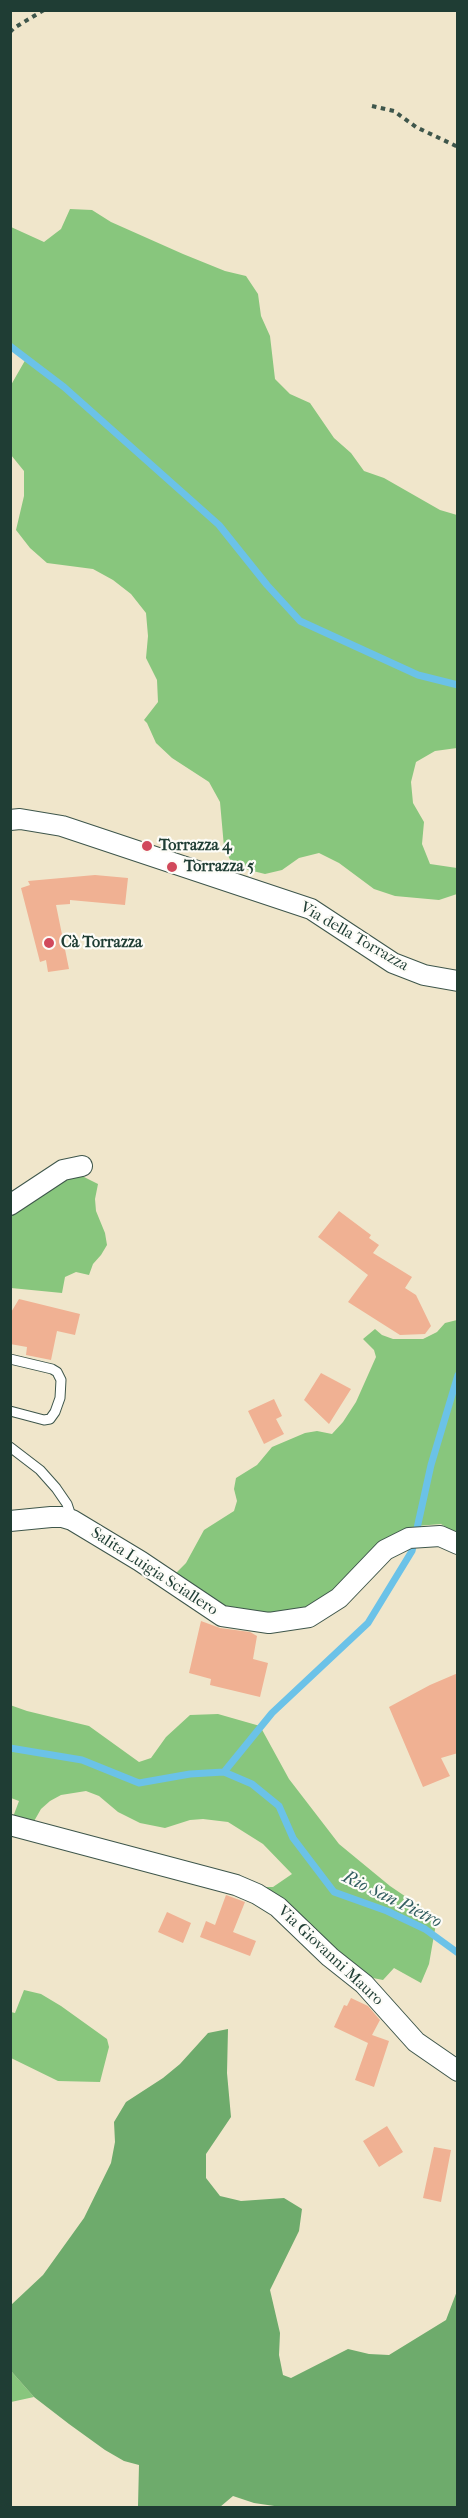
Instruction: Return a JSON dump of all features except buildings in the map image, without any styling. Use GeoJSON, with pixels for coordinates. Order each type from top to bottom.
{"type":"FeatureCollection","features":[{"type":"Feature","properties":{"kind":"street","name":"Via della Torrazza"},"geometry":{"type":"LineString","coordinates":[[10,820],[20,819],[62,826],[311,909],[393,963],[424,975],[458,981]]}},
{"type":"Feature","properties":{"kind":"street"},"geometry":{"type":"LineString","coordinates":[[10,1205],[63,1170],[82,1166]]}},
{"type":"Feature","properties":{"kind":"street","name":"Salita Luigia Sciallero"},"geometry":{"type":"LineString","coordinates":[[10,1521],[62,1516],[140,1561],[222,1616],[269,1623],[309,1617],[339,1598],[385,1550],[409,1538],[440,1536],[458,1544]]}},
{"type":"Feature","properties":{"kind":"street","name":"Via Giovanni Mauro"},"geometry":{"type":"LineString","coordinates":[[10,1825],[236,1886],[257,1894],[278,1907],[330,1957],[371,1991],[416,2042],[458,2071]]}},
{"type":"Feature","properties":{"kind":"lane"},"geometry":{"type":"LineString","coordinates":[[10,1359],[52,1368],[61,1380],[60,1398],[56,1412],[50,1419],[44,1420],[10,1411]]}},
{"type":"Feature","properties":{"kind":"lane","name":"Salita Luigia Sciallero"},"geometry":{"type":"LineString","coordinates":[[10,1447],[40,1470],[56,1488],[67,1504],[72,1520]]}},
{"type":"Feature","properties":{"kind":"path"},"geometry":{"type":"LineString","coordinates":[[10,33],[14,28],[44,10]]}},
{"type":"Feature","properties":{"kind":"path"},"geometry":{"type":"LineString","coordinates":[[372,106],[394,111],[425,132],[458,147]]}},
{"type":"Feature","properties":{"kind":"green space"},"geometry":{"type":"Polygon","coordinates":[[[70,209],[92,210],[111,222],[183,254],[225,271],[246,276],[258,294],[261,316],[270,336],[275,379],[290,394],[310,403],[334,438],[351,453],[364,471],[384,478],[440,510],[457,515],[457,748],[435,751],[416,762],[411,782],[413,803],[424,822],[422,844],[430,864],[457,868],[457,894],[439,900],[395,896],[374,889],[339,863],[319,853],[299,858],[282,870],[265,874],[233,866],[224,847],[220,802],[209,782],[172,758],[156,743],[144,720],[158,702],[157,680],[146,658],[148,636],[146,613],[131,594],[113,580],[93,569],[47,563],[30,548],[16,530],[24,496],[24,471],[11,455],[11,385],[27,357],[11,349],[11,227],[44,242],[61,229],[70,209]]]}},
{"type":"Feature","properties":{"kind":"green space"},"geometry":{"type":"Polygon","coordinates":[[[82,1176],[98,1184],[95,1199],[96,1211],[107,1245],[93,1264],[89,1275],[76,1272],[65,1277],[62,1293],[11,1288],[11,1213],[57,1180],[82,1176]]]}},
{"type":"Feature","properties":{"kind":"green space"},"geometry":{"type":"Polygon","coordinates":[[[457,1320],[457,1534],[441,1524],[417,1526],[401,1533],[339,1592],[296,1615],[234,1613],[175,1574],[186,1563],[204,1530],[234,1511],[237,1501],[234,1489],[236,1478],[257,1465],[272,1447],[305,1433],[317,1431],[332,1434],[343,1422],[356,1402],[376,1357],[374,1350],[363,1339],[375,1329],[382,1335],[393,1339],[423,1339],[437,1332],[445,1323],[457,1320]]]}},
{"type":"Feature","properties":{"kind":"green space"},"geometry":{"type":"Polygon","coordinates":[[[10,1705],[89,1726],[139,1762],[151,1758],[166,1737],[190,1715],[218,1714],[260,1726],[289,1779],[339,1844],[390,1886],[437,1918],[429,1964],[421,1983],[394,1968],[383,1980],[373,1978],[353,1967],[291,1907],[260,1887],[273,1887],[292,1874],[263,1844],[228,1822],[190,1820],[165,1828],[140,1823],[118,1812],[99,1796],[86,1791],[61,1795],[50,1801],[41,1809],[33,1823],[13,1817],[19,1801],[11,1798],[10,1705]]]}},
{"type":"Feature","properties":{"kind":"green space"},"geometry":{"type":"Polygon","coordinates":[[[24,1990],[41,1994],[107,2039],[109,2047],[100,2082],[58,2081],[11,2058],[11,2012],[15,2013],[24,1990]]]}},
{"type":"Feature","properties":{"kind":"green space"},"geometry":{"type":"Polygon","coordinates":[[[228,2029],[227,2073],[231,2117],[206,2154],[206,2178],[220,2196],[241,2201],[284,2198],[302,2209],[299,2231],[270,2290],[280,2333],[279,2355],[283,2375],[291,2378],[348,2349],[369,2354],[389,2355],[446,2320],[457,2291],[457,2507],[288,2508],[254,2503],[233,2496],[220,2507],[140,2507],[138,2506],[139,2465],[124,2461],[105,2450],[69,2424],[34,2397],[11,2371],[11,2305],[43,2275],[84,2218],[111,2163],[115,2142],[114,2122],[126,2102],[180,2064],[208,2033],[228,2029]]]}},
{"type":"Feature","properties":{"kind":"green space"},"geometry":{"type":"Polygon","coordinates":[[[11,2371],[34,2397],[11,2402],[11,2371]]]}},
{"type":"Feature","properties":{"kind":"waterway"},"geometry":{"type":"LineString","coordinates":[[10,346],[64,387],[219,525],[267,585],[300,621],[418,675],[458,685]]}},
{"type":"Feature","properties":{"kind":"waterway"},"geometry":{"type":"LineString","coordinates":[[224,1772],[272,1713],[368,1623],[412,1551],[431,1465],[458,1375]]}},
{"type":"Feature","properties":{"kind":"waterway","name":"Rio San Pietro"},"geometry":{"type":"LineString","coordinates":[[10,1748],[82,1760],[139,1783],[190,1774],[224,1772],[252,1784],[279,1806],[293,1838],[334,1892],[387,1911],[425,1929],[458,1953]]}},
{"type":"Feature","properties":{"kind":"place","name":"Torrazza 4"},"geometry":{"type":"Point","coordinates":[147,846]}},
{"type":"Feature","properties":{"kind":"place","name":"Torrazza 5"},"geometry":{"type":"Point","coordinates":[172,867]}},
{"type":"Feature","properties":{"kind":"place","name":"Cà Torrazza"},"geometry":{"type":"Point","coordinates":[49,943]}}]}
